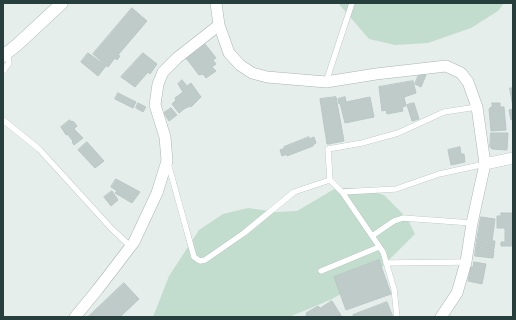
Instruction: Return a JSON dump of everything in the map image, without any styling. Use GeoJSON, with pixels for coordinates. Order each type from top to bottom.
{"type":"FeatureCollection","features":[{"type":"Feature","properties":{"kind":"street"},"geometry":{"type":"LineString","coordinates":[[5,54],[18,44],[62,3]]}},
{"type":"Feature","properties":{"kind":"street"},"geometry":{"type":"LineString","coordinates":[[216,3],[219,25],[229,53],[240,65],[252,74],[267,77],[326,82],[376,74],[446,66],[461,73],[468,82],[477,107],[485,164],[472,223],[466,262],[457,293],[439,317]]}},
{"type":"Feature","properties":{"kind":"street"},"geometry":{"type":"LineString","coordinates":[[75,317],[134,242],[157,193],[167,161],[165,137],[154,105],[158,84],[163,72],[176,58],[219,25]]}},
{"type":"Feature","properties":{"kind":"street"},"geometry":{"type":"LineString","coordinates":[[485,164],[513,158]]}},
{"type":"Feature","properties":{"kind":"lane"},"geometry":{"type":"LineString","coordinates":[[326,82],[352,3]]}},
{"type":"Feature","properties":{"kind":"lane"},"geometry":{"type":"LineString","coordinates":[[3,71],[9,63],[5,54]]}},
{"type":"Feature","properties":{"kind":"lane"},"geometry":{"type":"LineString","coordinates":[[397,317],[394,289],[383,252],[342,192],[330,180],[328,149],[362,143],[398,133],[444,112],[477,107]]}},
{"type":"Feature","properties":{"kind":"lane"},"geometry":{"type":"LineString","coordinates":[[3,120],[40,149],[130,247]]}},
{"type":"Feature","properties":{"kind":"lane"},"geometry":{"type":"LineString","coordinates":[[167,161],[194,258],[200,261],[205,260],[244,232],[294,192],[330,180]]}},
{"type":"Feature","properties":{"kind":"lane"},"geometry":{"type":"LineString","coordinates":[[342,192],[396,189],[439,174],[485,164]]}},
{"type":"Feature","properties":{"kind":"lane"},"geometry":{"type":"LineString","coordinates":[[372,236],[394,221],[403,218],[472,223]]}},
{"type":"Feature","properties":{"kind":"lane"},"geometry":{"type":"LineString","coordinates":[[321,271],[379,247]]}},
{"type":"Feature","properties":{"kind":"lane"},"geometry":{"type":"LineString","coordinates":[[386,262],[466,262]]}},
{"type":"Feature","properties":{"kind":"green space"},"geometry":{"type":"Polygon","coordinates":[[[338,3],[504,3],[498,11],[471,28],[428,43],[395,45],[369,39],[338,3]]]}},
{"type":"Feature","properties":{"kind":"green space"},"geometry":{"type":"Polygon","coordinates":[[[336,188],[361,188],[384,195],[407,218],[415,234],[372,277],[330,300],[289,317],[153,317],[169,276],[199,230],[223,214],[248,208],[277,212],[297,211],[336,188]]]}},
{"type":"Feature","properties":{"kind":"building"},"geometry":{"type":"Polygon","coordinates":[[[132,8],[147,21],[118,55],[120,56],[117,60],[115,58],[108,67],[93,54],[132,8]]]}},
{"type":"Feature","properties":{"kind":"building"},"geometry":{"type":"Polygon","coordinates":[[[205,44],[216,58],[213,60],[216,64],[212,67],[216,71],[206,78],[203,74],[199,75],[186,58],[205,44]]]}},
{"type":"Feature","properties":{"kind":"building"},"geometry":{"type":"Polygon","coordinates":[[[88,53],[106,66],[98,76],[81,62],[88,53]]]}},
{"type":"Feature","properties":{"kind":"building"},"geometry":{"type":"Polygon","coordinates":[[[143,53],[157,64],[150,74],[148,72],[135,87],[121,77],[143,53]]]}},
{"type":"Feature","properties":{"kind":"building"},"geometry":{"type":"Polygon","coordinates":[[[420,72],[426,75],[421,87],[415,84],[420,72]]]}},
{"type":"Feature","properties":{"kind":"building"},"geometry":{"type":"Polygon","coordinates":[[[182,80],[187,86],[191,83],[201,97],[191,107],[190,106],[184,109],[179,113],[172,104],[176,100],[175,98],[183,92],[178,84],[182,80]]]}},
{"type":"Feature","properties":{"kind":"building"},"geometry":{"type":"Polygon","coordinates":[[[413,81],[416,93],[404,97],[406,106],[402,107],[403,111],[387,114],[386,110],[382,111],[379,87],[413,81]]]}},
{"type":"Feature","properties":{"kind":"building"},"geometry":{"type":"Polygon","coordinates":[[[510,88],[513,88],[513,109],[510,88]]]}},
{"type":"Feature","properties":{"kind":"building"},"geometry":{"type":"Polygon","coordinates":[[[118,93],[136,102],[133,108],[115,99],[118,93]]]}},
{"type":"Feature","properties":{"kind":"building"},"geometry":{"type":"Polygon","coordinates":[[[336,97],[344,141],[327,144],[320,99],[336,97]]]}},
{"type":"Feature","properties":{"kind":"building"},"geometry":{"type":"Polygon","coordinates":[[[345,97],[346,102],[370,97],[374,117],[345,123],[338,99],[345,97]]]}},
{"type":"Feature","properties":{"kind":"building"},"geometry":{"type":"Polygon","coordinates":[[[138,103],[146,107],[143,112],[136,108],[138,103]]]}},
{"type":"Feature","properties":{"kind":"building"},"geometry":{"type":"Polygon","coordinates":[[[414,103],[419,119],[412,121],[407,105],[414,103]]]}},
{"type":"Feature","properties":{"kind":"building"},"geometry":{"type":"Polygon","coordinates":[[[492,103],[500,103],[500,107],[504,107],[506,130],[491,131],[489,109],[492,106],[492,103]]]}},
{"type":"Feature","properties":{"kind":"building"},"geometry":{"type":"Polygon","coordinates":[[[171,108],[177,115],[169,121],[164,113],[171,108]]]}},
{"type":"Feature","properties":{"kind":"building"},"geometry":{"type":"Polygon","coordinates":[[[513,109],[513,119],[511,120],[509,110],[513,109]]]}},
{"type":"Feature","properties":{"kind":"building"},"geometry":{"type":"Polygon","coordinates":[[[70,120],[77,126],[74,129],[83,138],[74,145],[72,142],[73,141],[67,134],[66,135],[61,127],[70,120]]]}},
{"type":"Feature","properties":{"kind":"building"},"geometry":{"type":"Polygon","coordinates":[[[491,133],[508,133],[507,150],[492,149],[490,147],[491,133]]]}},
{"type":"Feature","properties":{"kind":"building"},"geometry":{"type":"Polygon","coordinates":[[[309,137],[309,139],[314,137],[316,143],[313,146],[287,156],[287,154],[282,156],[280,150],[285,148],[284,147],[309,137]]]}},
{"type":"Feature","properties":{"kind":"building"},"geometry":{"type":"Polygon","coordinates":[[[87,142],[104,161],[95,168],[78,150],[87,142]]]}},
{"type":"Feature","properties":{"kind":"building"},"geometry":{"type":"Polygon","coordinates":[[[460,147],[461,154],[464,154],[465,162],[451,165],[448,150],[460,147]]]}},
{"type":"Feature","properties":{"kind":"building"},"geometry":{"type":"Polygon","coordinates":[[[116,179],[140,192],[132,203],[115,193],[117,191],[111,187],[116,179]]]}},
{"type":"Feature","properties":{"kind":"building"},"geometry":{"type":"Polygon","coordinates":[[[112,191],[118,200],[111,206],[104,197],[112,191]]]}},
{"type":"Feature","properties":{"kind":"building"},"geometry":{"type":"Polygon","coordinates":[[[501,213],[513,213],[513,246],[501,246],[501,242],[505,242],[505,228],[497,228],[497,216],[501,216],[501,213]]]}},
{"type":"Feature","properties":{"kind":"building"},"geometry":{"type":"Polygon","coordinates":[[[481,217],[495,219],[492,241],[495,241],[494,249],[476,246],[481,217]]]}},
{"type":"Feature","properties":{"kind":"building"},"geometry":{"type":"Polygon","coordinates":[[[476,247],[494,250],[493,258],[475,256],[476,247]]]}},
{"type":"Feature","properties":{"kind":"building"},"geometry":{"type":"Polygon","coordinates":[[[379,260],[391,294],[346,310],[334,277],[379,260]]]}},
{"type":"Feature","properties":{"kind":"building"},"geometry":{"type":"Polygon","coordinates":[[[474,262],[486,264],[482,284],[468,281],[471,267],[473,267],[474,262]]]}},
{"type":"Feature","properties":{"kind":"building"},"geometry":{"type":"Polygon","coordinates":[[[124,283],[139,299],[120,317],[88,317],[124,283]]]}},
{"type":"Feature","properties":{"kind":"building"},"geometry":{"type":"Polygon","coordinates":[[[332,301],[342,317],[304,317],[307,315],[306,313],[318,306],[320,308],[332,301]]]}},
{"type":"Feature","properties":{"kind":"building"},"geometry":{"type":"Polygon","coordinates":[[[387,302],[393,317],[354,317],[353,315],[387,302]]]}}]}
